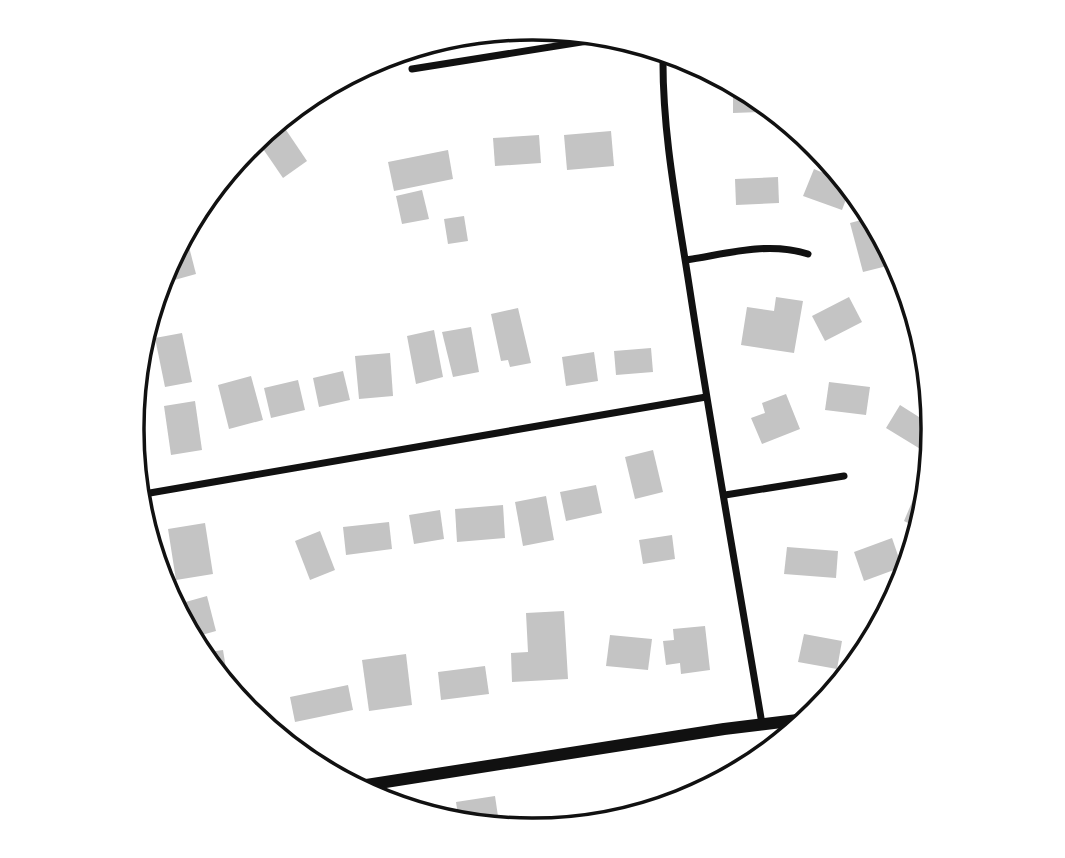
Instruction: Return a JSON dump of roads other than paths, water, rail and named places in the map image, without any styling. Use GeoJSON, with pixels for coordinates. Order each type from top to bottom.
{"type":"FeatureCollection","features":[{"type":"Feature","properties":{"kind":"street"},"geometry":{"type":"LineString","coordinates":[[412,69],[575,43]]}},
{"type":"Feature","properties":{"kind":"street"},"geometry":{"type":"LineString","coordinates":[[664,63],[668,144],[706,397],[725,495],[762,724]]}},
{"type":"Feature","properties":{"kind":"street"},"geometry":{"type":"LineString","coordinates":[[686,260],[770,247],[808,254]]}},
{"type":"Feature","properties":{"kind":"street"},"geometry":{"type":"LineString","coordinates":[[149,493],[706,397]]}},
{"type":"Feature","properties":{"kind":"street"},"geometry":{"type":"LineString","coordinates":[[725,495],[844,476]]}},
{"type":"Feature","properties":{"kind":"street"},"geometry":{"type":"LineString","coordinates":[[374,784],[789,721]]}}]}
